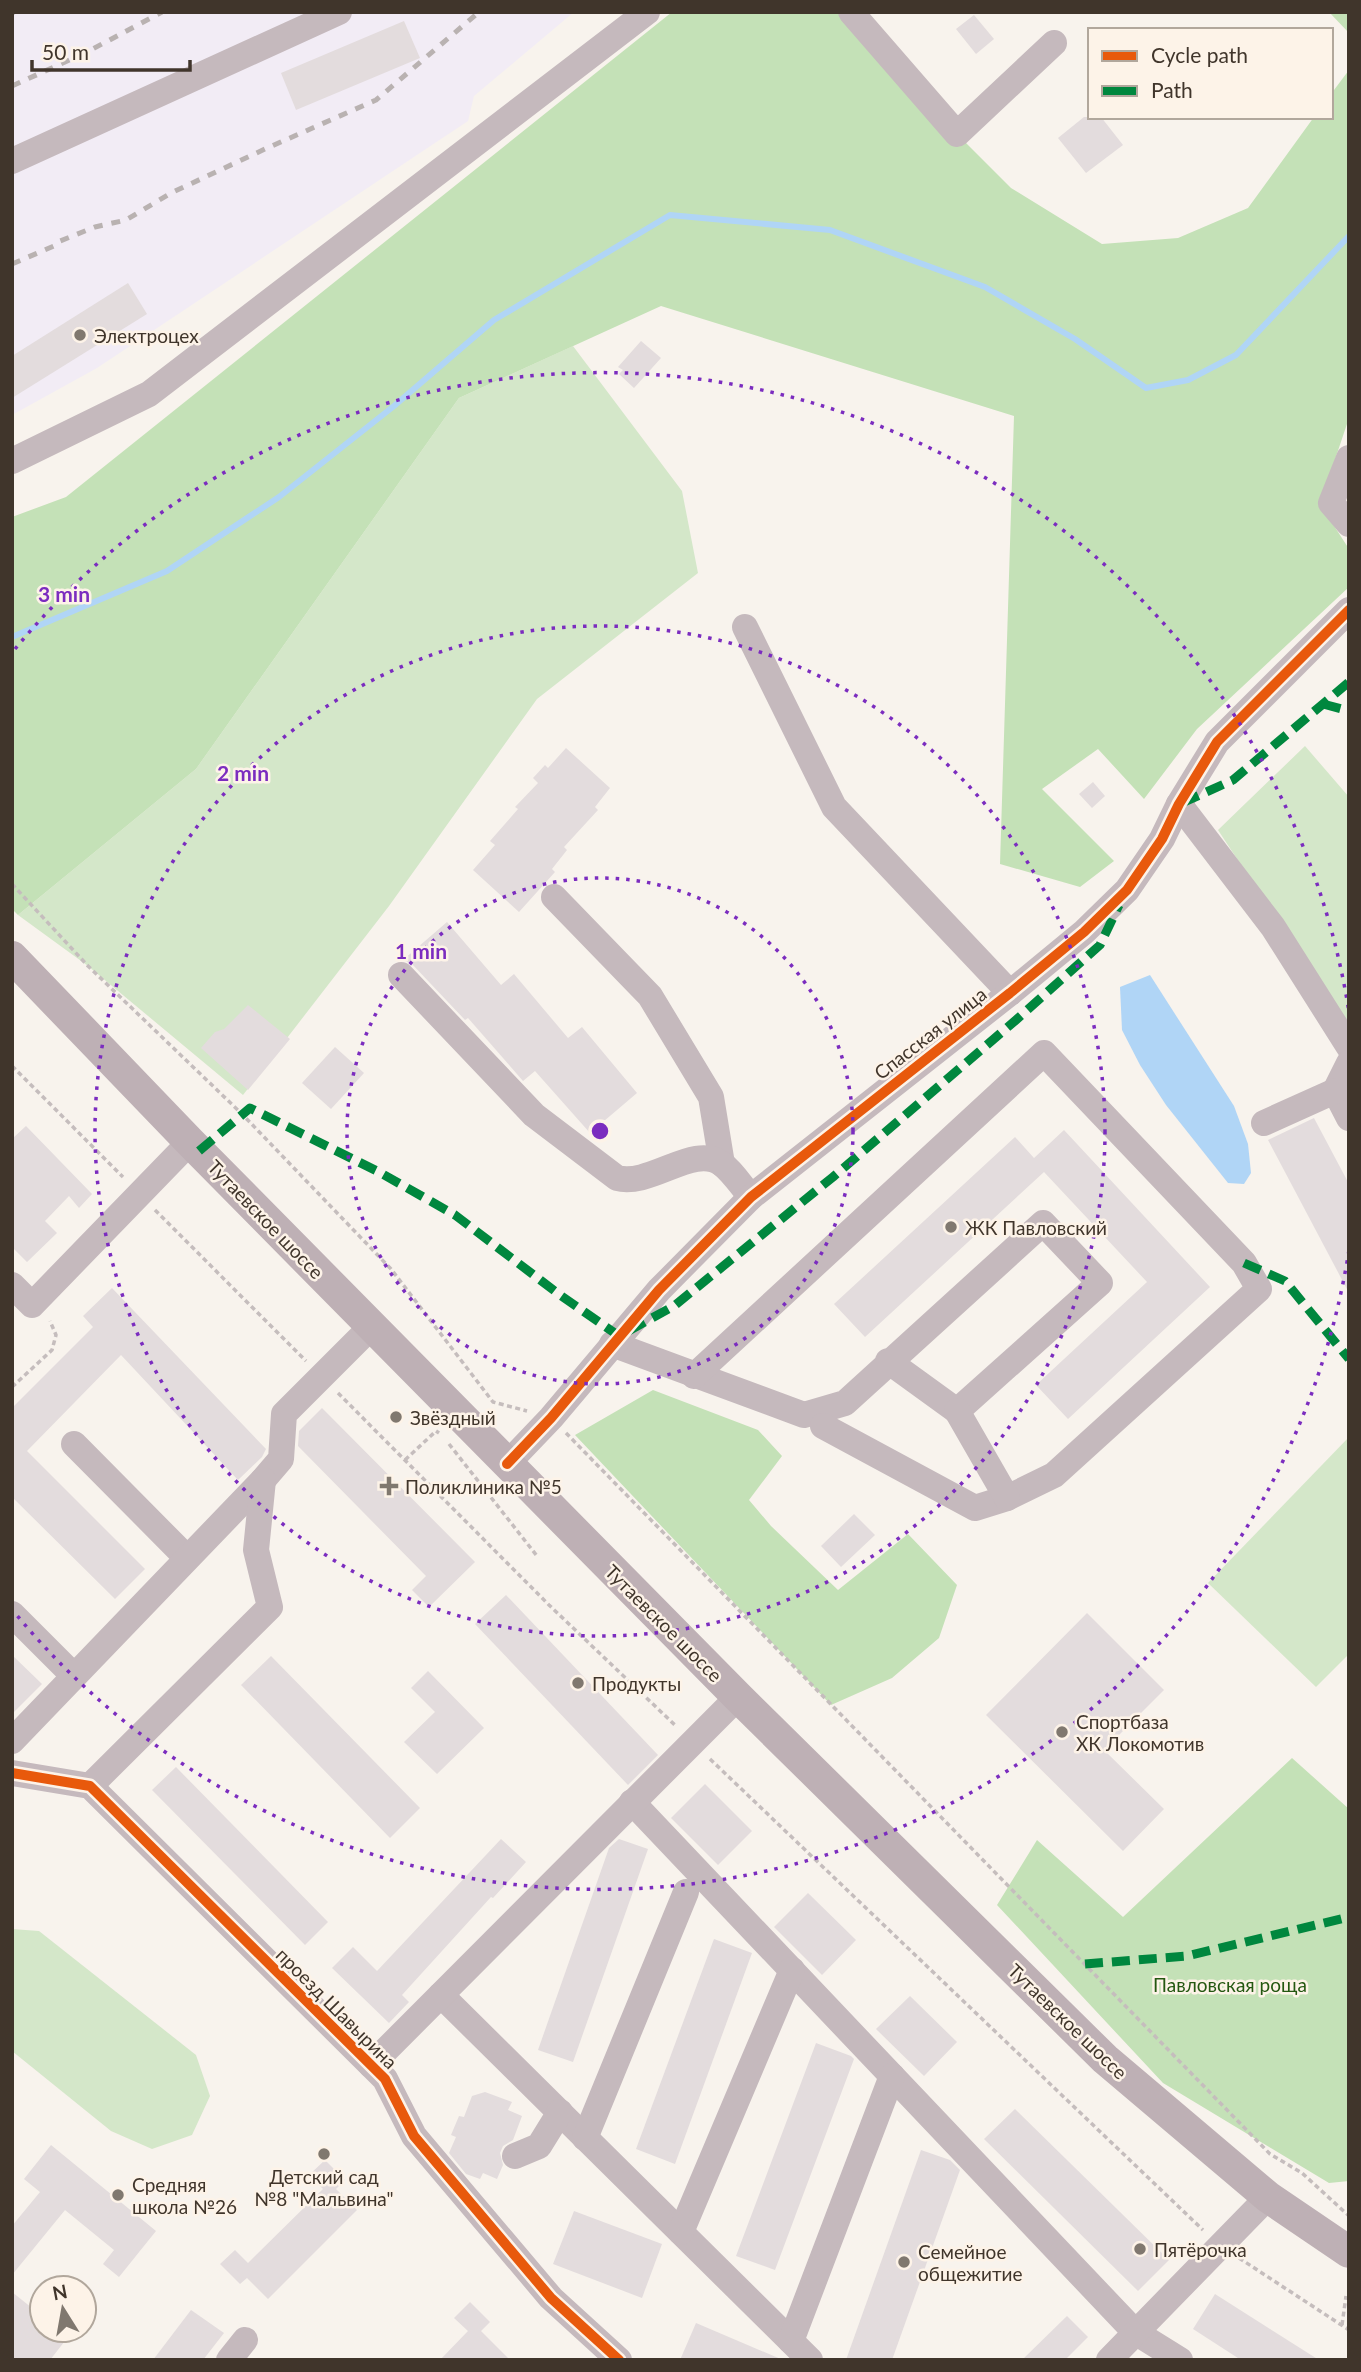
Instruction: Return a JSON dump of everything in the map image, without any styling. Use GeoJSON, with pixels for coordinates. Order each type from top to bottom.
{"type":"FeatureCollection","features":[{"type":"Feature","properties":{"kind":"main road","name":"Тутаевское шоссе"},"geometry":{"type":"LineString","coordinates":[[12,957],[371,1327],[738,1697],[1105,2059],[1268,2197],[1349,2252]]}},
{"type":"Feature","properties":{"kind":"street"},"geometry":{"type":"LineString","coordinates":[[12,161],[339,12]]}},
{"type":"Feature","properties":{"kind":"street"},"geometry":{"type":"LineString","coordinates":[[12,461],[149,394],[647,12]]}},
{"type":"Feature","properties":{"kind":"street"},"geometry":{"type":"LineString","coordinates":[[851,12],[957,134],[1054,43]]}},
{"type":"Feature","properties":{"kind":"street"},"geometry":{"type":"LineString","coordinates":[[1349,458],[1331,503],[1349,524]]}},
{"type":"Feature","properties":{"kind":"street","name":"Спасская улица"},"geometry":{"type":"LineString","coordinates":[[507,1464],[551,1418],[659,1290],[751,1197],[1010,993],[1084,932],[1127,890],[1162,839],[1179,804],[1217,742],[1349,610]]}},
{"type":"Feature","properties":{"kind":"street"},"geometry":{"type":"LineString","coordinates":[[746,627],[834,807],[1010,993]]}},
{"type":"Feature","properties":{"kind":"street"},"geometry":{"type":"LineString","coordinates":[[1179,804],[1273,928],[1349,1047]]}},
{"type":"Feature","properties":{"kind":"street"},"geometry":{"type":"LineString","coordinates":[[554,897],[650,996],[711,1097],[722,1164]]}},
{"type":"Feature","properties":{"kind":"street"},"geometry":{"type":"LineString","coordinates":[[401,975],[534,1115],[617,1178],[628,1180],[644,1177],[698,1158],[708,1158],[722,1164],[751,1197]]}},
{"type":"Feature","properties":{"kind":"street"},"geometry":{"type":"LineString","coordinates":[[694,1376],[1044,1053],[1244,1263],[1259,1289],[1054,1475],[1007,1498],[975,1508],[823,1426]]}},
{"type":"Feature","properties":{"kind":"street"},"geometry":{"type":"LineString","coordinates":[[1264,1123],[1335,1091],[1349,1063]]}},
{"type":"Feature","properties":{"kind":"street"},"geometry":{"type":"LineString","coordinates":[[1335,1091],[1349,1118]]}},
{"type":"Feature","properties":{"kind":"street"},"geometry":{"type":"LineString","coordinates":[[12,1285],[32,1305],[138,1192],[190,1142]]}},
{"type":"Feature","properties":{"kind":"street"},"geometry":{"type":"LineString","coordinates":[[612,1344],[804,1415],[845,1403],[1043,1223],[1100,1283],[957,1411]]}},
{"type":"Feature","properties":{"kind":"street"},"geometry":{"type":"LineString","coordinates":[[12,1741],[281,1460],[284,1414],[371,1327]]}},
{"type":"Feature","properties":{"kind":"street"},"geometry":{"type":"LineString","coordinates":[[888,1362],[957,1411],[1007,1498]]}},
{"type":"Feature","properties":{"kind":"street"},"geometry":{"type":"LineString","coordinates":[[74,1444],[187,1558]]}},
{"type":"Feature","properties":{"kind":"street"},"geometry":{"type":"LineString","coordinates":[[12,1773],[90,1786],[270,1607],[256,1550],[263,1480]]}},
{"type":"Feature","properties":{"kind":"street"},"geometry":{"type":"LineString","coordinates":[[12,1614],[74,1676]]}},
{"type":"Feature","properties":{"kind":"street"},"geometry":{"type":"LineString","coordinates":[[371,2065],[738,1697]]}},
{"type":"Feature","properties":{"kind":"street","name":"проезд Шавырина"},"geometry":{"type":"LineString","coordinates":[[90,1786],[385,2079],[414,2136],[551,2298],[619,2360]]}},
{"type":"Feature","properties":{"kind":"street"},"geometry":{"type":"LineString","coordinates":[[632,1802],[1135,2332],[1180,2360]]}},
{"type":"Feature","properties":{"kind":"street"},"geometry":{"type":"LineString","coordinates":[[585,2138],[686,1892]]}},
{"type":"Feature","properties":{"kind":"street"},"geometry":{"type":"LineString","coordinates":[[681,2232],[792,1970]]}},
{"type":"Feature","properties":{"kind":"street"},"geometry":{"type":"LineString","coordinates":[[441,1995],[800,2351],[892,2076]]}},
{"type":"Feature","properties":{"kind":"street"},"geometry":{"type":"LineString","coordinates":[[515,2156],[539,2146],[559,2112]]}},
{"type":"Feature","properties":{"kind":"street"},"geometry":{"type":"LineString","coordinates":[[1109,2360],[1268,2197]]}},
{"type":"Feature","properties":{"kind":"path"},"geometry":{"type":"LineString","coordinates":[[12,884],[88,966],[241,1113],[391,1269],[493,1402],[551,1418],[1270,2154],[1302,2174],[1349,2216]]}},
{"type":"Feature","properties":{"kind":"path"},"geometry":{"type":"LineString","coordinates":[[12,1066],[549,1605],[1219,2245],[1349,2330]]}},
{"type":"Feature","properties":{"kind":"path"},"geometry":{"type":"LineString","coordinates":[[12,1387],[52,1350],[56,1335],[39,1296]]}},
{"type":"Feature","properties":{"kind":"path"},"geometry":{"type":"LineString","coordinates":[[405,1460],[436,1431],[537,1556]]}},
{"type":"Feature","properties":{"kind":"path"},"geometry":{"type":"LineString","coordinates":[[1342,2325],[1346,2296]]}},
{"type":"Feature","properties":{"kind":"shaded area"},"geometry":{"type":"Polygon","coordinates":[[[12,12],[574,12],[474,96],[468,121],[97,368],[12,415],[12,12]]]}},
{"type":"Feature","properties":{"kind":"green space"},"geometry":{"type":"Polygon","coordinates":[[[672,12],[842,12],[1011,188],[1102,244],[1178,238],[1248,208],[1313,119],[1333,119],[1333,91],[1349,70],[1349,418],[1320,504],[1349,549],[1349,587],[1197,729],[1144,799],[1098,749],[1042,789],[1114,861],[1080,887],[1000,864],[1014,416],[661,306],[459,398],[196,769],[18,915],[12,909],[12,517],[66,497],[672,12]]]}},
{"type":"Feature","properties":{"kind":"green space"},"geometry":{"type":"Polygon","coordinates":[[[1329,12],[1349,12],[1349,33],[1329,12]]]}},
{"type":"Feature","properties":{"kind":"green space"},"geometry":{"type":"Polygon","coordinates":[[[573,346],[682,491],[698,573],[537,699],[389,906],[243,1095],[88,966],[18,915],[196,769],[459,398],[573,346]]]}},
{"type":"Feature","properties":{"kind":"green space"},"geometry":{"type":"Polygon","coordinates":[[[1305,746],[1349,797],[1349,1035],[1338,1012],[1218,830],[1305,746]]]}},
{"type":"Feature","properties":{"kind":"green space"},"geometry":{"type":"Polygon","coordinates":[[[653,1390],[758,1430],[782,1456],[749,1500],[771,1526],[838,1590],[908,1534],[957,1585],[939,1638],[892,1678],[831,1705],[575,1435],[653,1390]]]}},
{"type":"Feature","properties":{"kind":"green space"},"geometry":{"type":"Polygon","coordinates":[[[1349,1437],[1349,1654],[1316,1687],[1208,1583],[1349,1437]]]}},
{"type":"Feature","properties":{"kind":"green space","name":"Павловская роща"},"geometry":{"type":"Polygon","coordinates":[[[1292,1758],[1349,1809],[1349,2181],[1329,2183],[1163,2083],[997,1905],[1037,1840],[1123,1917],[1292,1758]]]}},
{"type":"Feature","properties":{"kind":"green space"},"geometry":{"type":"Polygon","coordinates":[[[12,1929],[39,1931],[196,2055],[210,2096],[192,2135],[152,2149],[111,2131],[12,2051],[12,1929]]]}},
{"type":"Feature","properties":{"kind":"water"},"geometry":{"type":"Polygon","coordinates":[[[1150,975],[1234,1106],[1248,1144],[1251,1173],[1244,1184],[1228,1183],[1166,1105],[1140,1065],[1122,1030],[1120,987],[1150,975]]]}},
{"type":"Feature","properties":{"kind":"building"},"geometry":{"type":"Polygon","coordinates":[[[974,15],[994,39],[976,54],[956,29],[974,15]]]}},
{"type":"Feature","properties":{"kind":"building"},"geometry":{"type":"Polygon","coordinates":[[[404,21],[420,58],[296,110],[281,73],[404,21]]]}},
{"type":"Feature","properties":{"kind":"building"},"geometry":{"type":"Polygon","coordinates":[[[1084,117],[1088,117],[1103,119],[1123,145],[1086,173],[1058,138],[1084,117]]]}},
{"type":"Feature","properties":{"kind":"building","name":"Электроцех"},"geometry":{"type":"Polygon","coordinates":[[[128,283],[147,314],[12,398],[12,356],[128,283]]]}},
{"type":"Feature","properties":{"kind":"building"},"geometry":{"type":"Polygon","coordinates":[[[641,341],[661,358],[634,388],[619,374],[623,370],[618,367],[641,341]]]}},
{"type":"Feature","properties":{"kind":"building"},"geometry":{"type":"Polygon","coordinates":[[[566,748],[610,788],[595,807],[598,810],[564,847],[567,850],[552,869],[555,872],[519,912],[473,870],[495,845],[490,841],[518,809],[515,807],[538,783],[533,778],[545,765],[548,768],[566,748]]]}},
{"type":"Feature","properties":{"kind":"building"},"geometry":{"type":"Polygon","coordinates":[[[1093,782],[1105,796],[1092,808],[1079,794],[1093,782]]]}},
{"type":"Feature","properties":{"kind":"building"},"geometry":{"type":"Polygon","coordinates":[[[447,922],[501,985],[514,974],[568,1038],[582,1027],[637,1093],[590,1133],[535,1071],[523,1081],[468,1018],[465,1020],[412,964],[403,960],[447,922]]]}},
{"type":"Feature","properties":{"kind":"building"},"geometry":{"type":"Polygon","coordinates":[[[248,1005],[290,1039],[248,1090],[201,1048],[215,1032],[224,1029],[248,1005]]]}},
{"type":"Feature","properties":{"kind":"building"},"geometry":{"type":"Polygon","coordinates":[[[335,1047],[364,1073],[331,1109],[302,1083],[335,1047]]]}},
{"type":"Feature","properties":{"kind":"building"},"geometry":{"type":"Polygon","coordinates":[[[1314,1118],[1349,1184],[1349,1293],[1268,1140],[1314,1118]]]}},
{"type":"Feature","properties":{"kind":"building"},"geometry":{"type":"Polygon","coordinates":[[[26,1126],[92,1194],[79,1208],[69,1196],[45,1221],[57,1233],[27,1262],[12,1247],[12,1139],[26,1126]]]}},
{"type":"Feature","properties":{"kind":"building","name":"ЖК Павловский"},"geometry":{"type":"Polygon","coordinates":[[[1064,1130],[1210,1287],[1068,1419],[1036,1385],[1147,1282],[1044,1172],[865,1337],[834,1304],[1015,1137],[1034,1158],[1064,1130]]]}},
{"type":"Feature","properties":{"kind":"building"},"geometry":{"type":"Polygon","coordinates":[[[112,1288],[266,1449],[262,1457],[238,1480],[121,1355],[27,1451],[145,1569],[115,1599],[12,1497],[12,1408],[93,1327],[83,1316],[112,1288]]]}},
{"type":"Feature","properties":{"kind":"building"},"geometry":{"type":"Polygon","coordinates":[[[322,1408],[475,1562],[429,1607],[412,1590],[426,1576],[298,1446],[299,1431],[322,1408]]]}},
{"type":"Feature","properties":{"kind":"building"},"geometry":{"type":"Polygon","coordinates":[[[854,1514],[875,1535],[841,1567],[821,1546],[854,1514]]]}},
{"type":"Feature","properties":{"kind":"building"},"geometry":{"type":"Polygon","coordinates":[[[506,1595],[658,1755],[628,1785],[475,1624],[506,1595]]]}},
{"type":"Feature","properties":{"kind":"building","name":"Спортбаза ХК Локомотив"},"geometry":{"type":"Polygon","coordinates":[[[1087,1613],[1164,1690],[1104,1750],[1164,1809],[1123,1851],[986,1715],[1087,1613]]]}},
{"type":"Feature","properties":{"kind":"building"},"geometry":{"type":"Polygon","coordinates":[[[12,1655],[42,1684],[12,1714],[12,1655]]]}},
{"type":"Feature","properties":{"kind":"building"},"geometry":{"type":"Polygon","coordinates":[[[271,1656],[420,1808],[390,1838],[241,1685],[271,1656]]]}},
{"type":"Feature","properties":{"kind":"building"},"geometry":{"type":"Polygon","coordinates":[[[428,1671],[484,1728],[437,1774],[404,1742],[435,1712],[411,1688],[428,1671]]]}},
{"type":"Feature","properties":{"kind":"building"},"geometry":{"type":"Polygon","coordinates":[[[176,1767],[328,1922],[305,1945],[152,1790],[176,1767]]]}},
{"type":"Feature","properties":{"kind":"building"},"geometry":{"type":"Polygon","coordinates":[[[705,1784],[752,1831],[718,1865],[671,1818],[705,1784]]]}},
{"type":"Feature","properties":{"kind":"building"},"geometry":{"type":"Polygon","coordinates":[[[501,1839],[526,1862],[402,1995],[409,2002],[389,2023],[332,1968],[353,1947],[377,1971],[501,1839]]]}},
{"type":"Feature","properties":{"kind":"building"},"geometry":{"type":"Polygon","coordinates":[[[619,1839],[648,1849],[573,2062],[538,2050],[609,1848],[619,1839]]]}},
{"type":"Feature","properties":{"kind":"building"},"geometry":{"type":"Polygon","coordinates":[[[808,1893],[856,1940],[822,1975],[774,1927],[808,1893]]]}},
{"type":"Feature","properties":{"kind":"building"},"geometry":{"type":"Polygon","coordinates":[[[714,1939],[752,1953],[675,2164],[636,2149],[714,1939]]]}},
{"type":"Feature","properties":{"kind":"building"},"geometry":{"type":"Polygon","coordinates":[[[910,1996],[957,2042],[924,2076],[876,2029],[910,1996]]]}},
{"type":"Feature","properties":{"kind":"building"},"geometry":{"type":"Polygon","coordinates":[[[816,2043],[854,2059],[775,2270],[736,2256],[816,2043]]]}},
{"type":"Feature","properties":{"kind":"building"},"geometry":{"type":"Polygon","coordinates":[[[485,2092],[512,2102],[508,2110],[522,2116],[513,2140],[503,2146],[500,2153],[503,2165],[497,2179],[483,2173],[480,2179],[466,2174],[449,2153],[456,2137],[451,2135],[459,2116],[464,2117],[472,2096],[485,2092]]]}},
{"type":"Feature","properties":{"kind":"building"},"geometry":{"type":"Polygon","coordinates":[[[1015,2109],[1169,2260],[1138,2291],[984,2139],[1015,2109]]]}},
{"type":"Feature","properties":{"kind":"building"},"geometry":{"type":"Polygon","coordinates":[[[51,2145],[156,2231],[119,2277],[103,2264],[114,2250],[65,2210],[12,2275],[12,2226],[40,2192],[24,2179],[51,2145]]]}},
{"type":"Feature","properties":{"kind":"building","name":"Семейное общежитие"},"geometry":{"type":"Polygon","coordinates":[[[921,2150],[950,2160],[960,2170],[892,2360],[846,2360],[921,2150]]]}},
{"type":"Feature","properties":{"kind":"building"},"geometry":{"type":"Polygon","coordinates":[[[325,2160],[345,2180],[336,2189],[357,2210],[268,2299],[247,2278],[240,2284],[220,2264],[235,2250],[248,2263],[323,2189],[309,2175],[325,2160]]]}},
{"type":"Feature","properties":{"kind":"building"},"geometry":{"type":"Polygon","coordinates":[[[574,2211],[662,2244],[642,2298],[553,2264],[574,2211]]]}},
{"type":"Feature","properties":{"kind":"building"},"geometry":{"type":"Polygon","coordinates":[[[12,2292],[28,2305],[28,2344],[63,2344],[50,2360],[12,2360],[12,2292]]]}},
{"type":"Feature","properties":{"kind":"building"},"geometry":{"type":"Polygon","coordinates":[[[1215,2294],[1319,2360],[1241,2360],[1193,2329],[1215,2294]]]}},
{"type":"Feature","properties":{"kind":"building"},"geometry":{"type":"Polygon","coordinates":[[[470,2302],[490,2322],[481,2331],[510,2360],[440,2360],[468,2331],[454,2318],[470,2302]]]}},
{"type":"Feature","properties":{"kind":"building"},"geometry":{"type":"Polygon","coordinates":[[[191,2310],[224,2333],[203,2360],[153,2360],[191,2310]]]}},
{"type":"Feature","properties":{"kind":"building"},"geometry":{"type":"Polygon","coordinates":[[[1067,2316],[1088,2337],[1065,2360],[1022,2360],[1067,2316]]]}},
{"type":"Feature","properties":{"kind":"building"},"geometry":{"type":"Polygon","coordinates":[[[696,2323],[783,2360],[680,2360],[696,2323]]]}},
{"type":"Feature","properties":{"kind":"waterway"},"geometry":{"type":"LineString","coordinates":[[12,637],[167,571],[279,497],[394,406],[494,320],[670,215],[830,230],[985,287],[1075,339],[1146,388],[1188,380],[1236,355],[1349,236]]}},
{"type":"Feature","properties":{"kind":"railway"},"geometry":{"type":"LineString","coordinates":[[12,86],[87,52],[162,12]]}},
{"type":"Feature","properties":{"kind":"railway"},"geometry":{"type":"LineString","coordinates":[[12,264],[95,227],[126,220],[171,193],[376,100],[479,12]]}},
{"type":"Feature","properties":{"kind":"marked path"},"geometry":{"type":"LineString","coordinates":[[1182,803],[1233,780],[1349,682]]}},
{"type":"Feature","properties":{"kind":"marked path"},"geometry":{"type":"LineString","coordinates":[[1323,704],[1349,711]]}},
{"type":"Feature","properties":{"kind":"marked path"},"geometry":{"type":"LineString","coordinates":[[199,1151],[250,1108],[379,1172],[455,1215],[619,1336],[674,1306],[833,1177],[1016,1020],[1100,945],[1119,905]]}},
{"type":"Feature","properties":{"kind":"marked path"},"geometry":{"type":"LineString","coordinates":[[1244,1263],[1285,1281],[1349,1359]]}},
{"type":"Feature","properties":{"kind":"marked path"},"geometry":{"type":"LineString","coordinates":[[1085,1964],[1187,1956],[1349,1917]]}},
{"type":"Feature","properties":{"kind":"cycle path"},"geometry":{"type":"LineString","coordinates":[[507,1464],[551,1418],[659,1290],[751,1197],[1010,993],[1084,932],[1127,890],[1162,839],[1179,804],[1217,742],[1349,610]]}},
{"type":"Feature","properties":{"kind":"cycle path"},"geometry":{"type":"LineString","coordinates":[[12,1773],[90,1786],[385,2079],[414,2136],[551,2298],[619,2360]]}},
{"type":"Feature","properties":{"kind":"place","name":"Электроцех"},"geometry":{"type":"Point","coordinates":[80,335]}},
{"type":"Feature","properties":{"kind":"place","name":"ЖК Павловский"},"geometry":{"type":"Point","coordinates":[951,1227]}},
{"type":"Feature","properties":{"kind":"place","name":"Звёздный"},"geometry":{"type":"Point","coordinates":[396,1417]}},
{"type":"Feature","properties":{"kind":"place","name":"Поликлиника №5"},"geometry":{"type":"Point","coordinates":[389,1486]}},
{"type":"Feature","properties":{"kind":"place","name":"Продукты"},"geometry":{"type":"Point","coordinates":[578,1683]}},
{"type":"Feature","properties":{"kind":"place","name":"Спортбаза ХК Локомотив"},"geometry":{"type":"Point","coordinates":[1062,1732]}},
{"type":"Feature","properties":{"kind":"place","name":"Детский сад №8 \"Мальвина\""},"geometry":{"type":"Point","coordinates":[324,2154]}},
{"type":"Feature","properties":{"kind":"place","name":"Средняя школа №26"},"geometry":{"type":"Point","coordinates":[118,2195]}},
{"type":"Feature","properties":{"kind":"place","name":"Пятёрочка"},"geometry":{"type":"Point","coordinates":[1140,2249]}},
{"type":"Feature","properties":{"kind":"place","name":"Семейное общежитие"},"geometry":{"type":"Point","coordinates":[904,2262]}}]}
